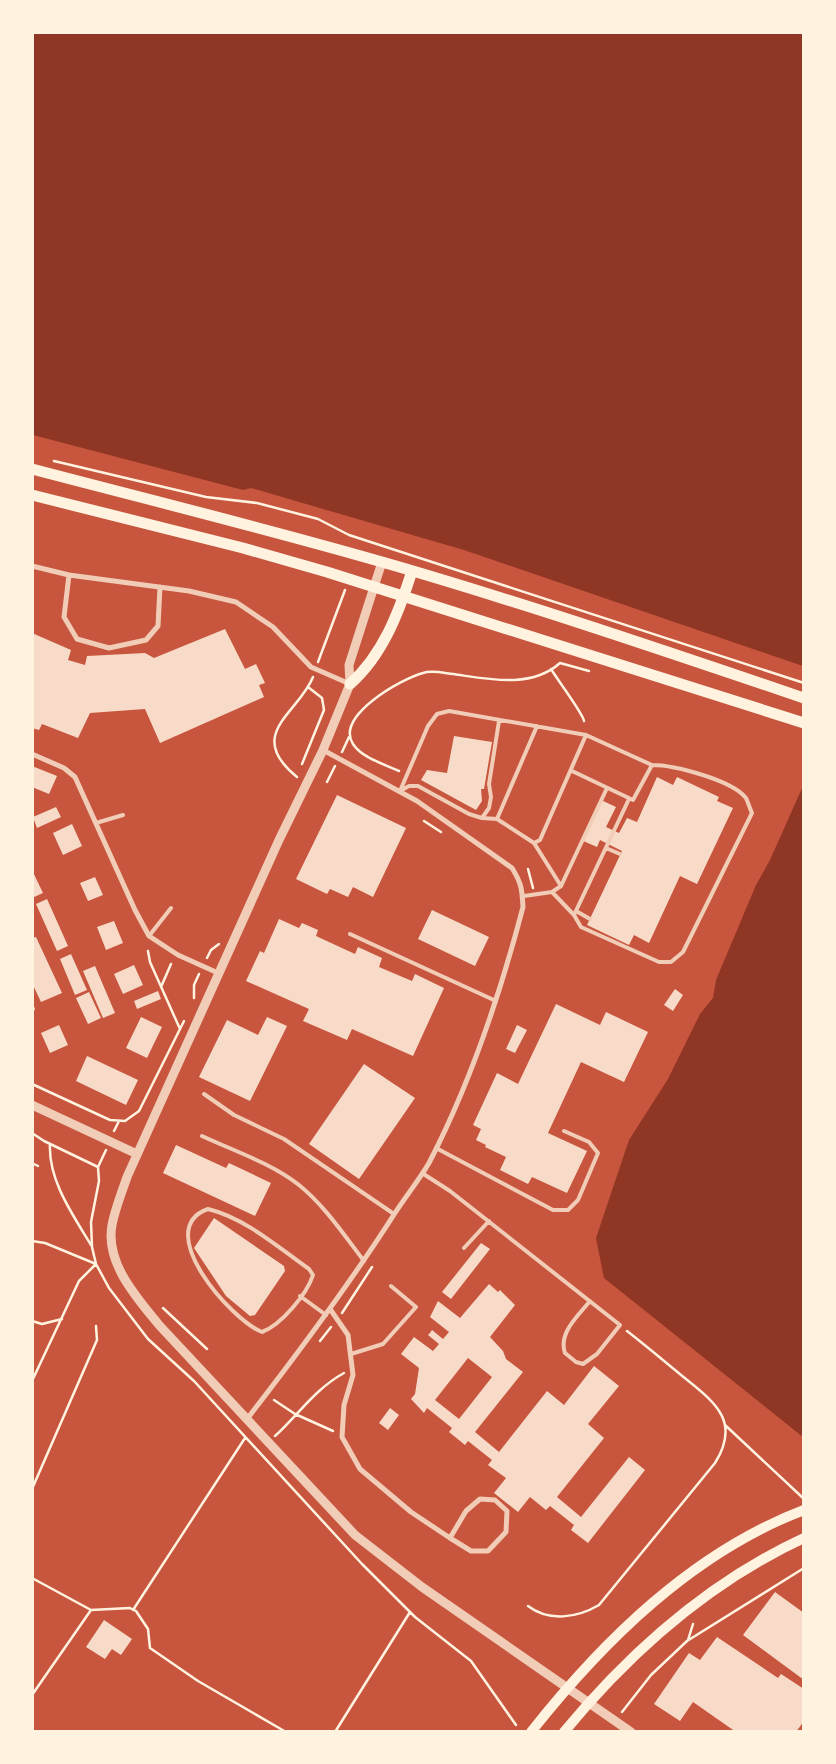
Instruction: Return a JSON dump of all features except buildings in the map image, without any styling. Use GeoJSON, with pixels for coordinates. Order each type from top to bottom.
{"type":"FeatureCollection","features":[{"type":"Feature","properties":{"kind":"main road"},"geometry":{"type":"LineString","coordinates":[[32,469],[253,526],[382,562],[573,620],[804,698]]}},
{"type":"Feature","properties":{"kind":"main road"},"geometry":{"type":"LineString","coordinates":[[32,495],[243,548],[404,596],[804,723]]}},
{"type":"Feature","properties":{"kind":"main road"},"geometry":{"type":"LineString","coordinates":[[350,684],[365,671],[375,657],[404,596],[412,571]]}},
{"type":"Feature","properties":{"kind":"main road"},"geometry":{"type":"LineString","coordinates":[[531,1732],[567,1687],[599,1653],[655,1601],[719,1554],[778,1520],[804,1510]]}},
{"type":"Feature","properties":{"kind":"main road"},"geometry":{"type":"LineString","coordinates":[[564,1732],[588,1703],[635,1655],[696,1603],[740,1572],[804,1538]]}},
{"type":"Feature","properties":{"kind":"street"},"geometry":{"type":"LineString","coordinates":[[382,562],[349,665],[350,684],[323,750],[279,840],[137,1154],[112,1226],[113,1254],[137,1299],[246,1420],[356,1535],[390,1563],[631,1732]]}},
{"type":"Feature","properties":{"kind":"street"},"geometry":{"type":"LineString","coordinates":[[32,566],[68,575],[189,591],[236,602],[273,627],[311,667],[350,684]]}},
{"type":"Feature","properties":{"kind":"street"},"geometry":{"type":"LineString","coordinates":[[68,575],[64,617],[77,639],[109,648],[146,640],[158,626],[160,587]]}},
{"type":"Feature","properties":{"kind":"street"},"geometry":{"type":"LineString","coordinates":[[246,1420],[326,1315],[364,1261],[422,1173],[436,1148],[467,1078],[496,1001],[517,932],[524,896],[520,882],[512,868],[400,791],[323,750]]}},
{"type":"Feature","properties":{"kind":"street"},"geometry":{"type":"LineString","coordinates":[[32,754],[64,768],[75,777],[135,910],[149,936],[178,955],[218,973]]}},
{"type":"Feature","properties":{"kind":"street"},"geometry":{"type":"LineString","coordinates":[[32,1105],[137,1154]]}},
{"type":"Feature","properties":{"kind":"street"},"geometry":{"type":"LineString","coordinates":[[330,1309],[348,1335],[353,1375],[344,1405],[342,1437],[360,1469],[411,1512],[450,1538],[470,1551],[488,1551],[506,1532],[507,1511],[495,1500],[480,1499],[466,1511],[450,1538]]}},
{"type":"Feature","properties":{"kind":"lane"},"geometry":{"type":"LineString","coordinates":[[400,791],[428,726],[437,714],[449,711],[586,735],[652,765],[686,768],[734,789],[746,798],[752,813],[683,952],[671,962],[659,962],[581,927],[575,913],[629,799]]}},
{"type":"Feature","properties":{"kind":"lane"},"geometry":{"type":"LineString","coordinates":[[482,818],[489,808],[491,797],[489,784],[499,721]]}},
{"type":"Feature","properties":{"kind":"lane"},"geometry":{"type":"LineString","coordinates":[[497,818],[537,726]]}},
{"type":"Feature","properties":{"kind":"lane"},"geometry":{"type":"LineString","coordinates":[[534,843],[540,840],[572,771],[586,735]]}},
{"type":"Feature","properties":{"kind":"lane"},"geometry":{"type":"LineString","coordinates":[[572,771],[633,800],[652,765]]}},
{"type":"Feature","properties":{"kind":"lane"},"geometry":{"type":"LineString","coordinates":[[400,791],[409,786],[418,786],[469,814],[482,818],[497,818],[534,843],[561,886]]}},
{"type":"Feature","properties":{"kind":"lane"},"geometry":{"type":"LineString","coordinates":[[524,896],[552,892],[561,886],[607,788]]}},
{"type":"Feature","properties":{"kind":"lane"},"geometry":{"type":"LineString","coordinates":[[96,823],[123,815]]}},
{"type":"Feature","properties":{"kind":"lane"},"geometry":{"type":"LineString","coordinates":[[606,848],[620,854]]}},
{"type":"Feature","properties":{"kind":"lane"},"geometry":{"type":"LineString","coordinates":[[552,892],[575,913],[590,919]]}},
{"type":"Feature","properties":{"kind":"lane"},"geometry":{"type":"LineString","coordinates":[[149,936],[170,908]]}},
{"type":"Feature","properties":{"kind":"lane"},"geometry":{"type":"LineString","coordinates":[[350,934],[496,1001]]}},
{"type":"Feature","properties":{"kind":"lane"},"geometry":{"type":"LineString","coordinates":[[204,1094],[234,1115],[284,1139],[394,1214]]}},
{"type":"Feature","properties":{"kind":"lane"},"geometry":{"type":"LineString","coordinates":[[436,1148],[553,1210],[568,1210],[578,1200],[598,1154],[589,1142],[564,1131]]}},
{"type":"Feature","properties":{"kind":"lane"},"geometry":{"type":"LineString","coordinates":[[202,1136],[268,1166],[298,1184],[328,1214],[364,1261]]}},
{"type":"Feature","properties":{"kind":"lane"},"geometry":{"type":"LineString","coordinates":[[422,1173],[450,1191],[489,1221],[590,1301],[620,1325],[597,1354],[583,1364],[570,1358],[565,1353],[563,1340],[566,1331],[590,1301]]}},
{"type":"Feature","properties":{"kind":"lane"},"geometry":{"type":"LineString","coordinates":[[208,1209],[225,1213],[256,1232],[309,1268],[313,1275],[311,1283],[300,1296],[272,1328],[262,1332],[253,1328],[230,1310],[193,1259],[188,1242],[189,1226],[200,1212],[208,1209]]}},
{"type":"Feature","properties":{"kind":"lane"},"geometry":{"type":"LineString","coordinates":[[464,1248],[489,1221]]}},
{"type":"Feature","properties":{"kind":"lane"},"geometry":{"type":"LineString","coordinates":[[351,1354],[382,1344],[416,1307],[391,1286]]}},
{"type":"Feature","properties":{"kind":"lane"},"geometry":{"type":"LineString","coordinates":[[300,1296],[326,1315]]}},
{"type":"Feature","properties":{"kind":"path"},"geometry":{"type":"LineString","coordinates":[[52,460],[206,497],[257,503],[318,519],[349,535],[366,540]]}},
{"type":"Feature","properties":{"kind":"path"},"geometry":{"type":"LineString","coordinates":[[399,771],[362,753],[354,744],[350,735],[350,726],[354,719],[387,690],[428,672],[514,681],[551,669],[560,662],[589,671]]}},
{"type":"Feature","properties":{"kind":"path"},"geometry":{"type":"LineString","coordinates":[[551,669],[566,694],[584,715],[584,721]]}},
{"type":"Feature","properties":{"kind":"path"},"geometry":{"type":"LineString","coordinates":[[293,785],[324,710],[322,698],[308,687]]}},
{"type":"Feature","properties":{"kind":"path"},"geometry":{"type":"LineString","coordinates":[[424,822],[441,832]]}},
{"type":"Feature","properties":{"kind":"path"},"geometry":{"type":"LineString","coordinates":[[191,1006],[195,997],[194,985],[211,950],[221,940]]}},
{"type":"Feature","properties":{"kind":"path"},"geometry":{"type":"LineString","coordinates":[[148,951],[150,962],[160,987],[180,1028]]}},
{"type":"Feature","properties":{"kind":"path"},"geometry":{"type":"LineString","coordinates":[[160,987],[171,964]]}},
{"type":"Feature","properties":{"kind":"path"},"geometry":{"type":"LineString","coordinates":[[32,1084],[110,1120],[125,1121],[139,1111],[187,1014]]}},
{"type":"Feature","properties":{"kind":"path"},"geometry":{"type":"LineString","coordinates":[[32,1133],[50,1144],[98,1167]]}},
{"type":"Feature","properties":{"kind":"path"},"geometry":{"type":"LineString","coordinates":[[50,1144],[49,1156],[57,1182],[92,1247]]}},
{"type":"Feature","properties":{"kind":"path"},"geometry":{"type":"LineString","coordinates":[[32,1163],[38,1166]]}},
{"type":"Feature","properties":{"kind":"path"},"geometry":{"type":"LineString","coordinates":[[32,1241],[45,1243],[96,1264],[79,1281],[32,1381]]}},
{"type":"Feature","properties":{"kind":"path"},"geometry":{"type":"LineString","coordinates":[[163,1308],[207,1349]]}},
{"type":"Feature","properties":{"kind":"path"},"geometry":{"type":"LineString","coordinates":[[32,1321],[42,1324],[62,1319]]}},
{"type":"Feature","properties":{"kind":"path"},"geometry":{"type":"LineString","coordinates":[[528,1606],[543,1614],[554,1616],[579,1614],[599,1605],[715,1463],[725,1445],[724,1424],[716,1404],[620,1325]]}},
{"type":"Feature","properties":{"kind":"path"},"geometry":{"type":"LineString","coordinates":[[32,1489],[97,1340],[96,1326]]}},
{"type":"Feature","properties":{"kind":"path"},"geometry":{"type":"LineString","coordinates":[[268,1442],[320,1389],[352,1368]]}},
{"type":"Feature","properties":{"kind":"path"},"geometry":{"type":"LineString","coordinates":[[280,1404],[295,1414],[342,1437]]}},
{"type":"Feature","properties":{"kind":"path"},"geometry":{"type":"LineString","coordinates":[[724,1424],[804,1498]]}},
{"type":"Feature","properties":{"kind":"path"},"geometry":{"type":"LineString","coordinates":[[133,1610],[246,1438]]}},
{"type":"Feature","properties":{"kind":"path"},"geometry":{"type":"LineString","coordinates":[[616,1721],[651,1675],[687,1641],[804,1568]]}},
{"type":"Feature","properties":{"kind":"path"},"geometry":{"type":"LineString","coordinates":[[32,1578],[91,1610],[111,1607],[130,1608],[148,1630],[150,1648],[198,1681],[286,1732]]}},
{"type":"Feature","properties":{"kind":"path"},"geometry":{"type":"LineString","coordinates":[[32,1694],[91,1610]]}},
{"type":"Feature","properties":{"kind":"path"},"geometry":{"type":"LineString","coordinates":[[334,1732],[410,1612]]}},
{"type":"Feature","properties":{"kind":"path"},"geometry":{"type":"LineString","coordinates":[[687,1641],[692,1624]]}},
{"type":"Feature","properties":{"kind":"shaded area"},"geometry":{"type":"Polygon","coordinates":[[[32,33],[803,33],[803,666],[464,550],[251,488],[243,490],[33,435],[32,33]]]}},
{"type":"Feature","properties":{"kind":"shaded area"},"geometry":{"type":"Polygon","coordinates":[[[803,786],[803,1437],[604,1278],[596,1238],[629,1140],[668,1079],[700,1014],[713,998],[716,980],[756,885],[770,860],[803,786]]]}}]}
